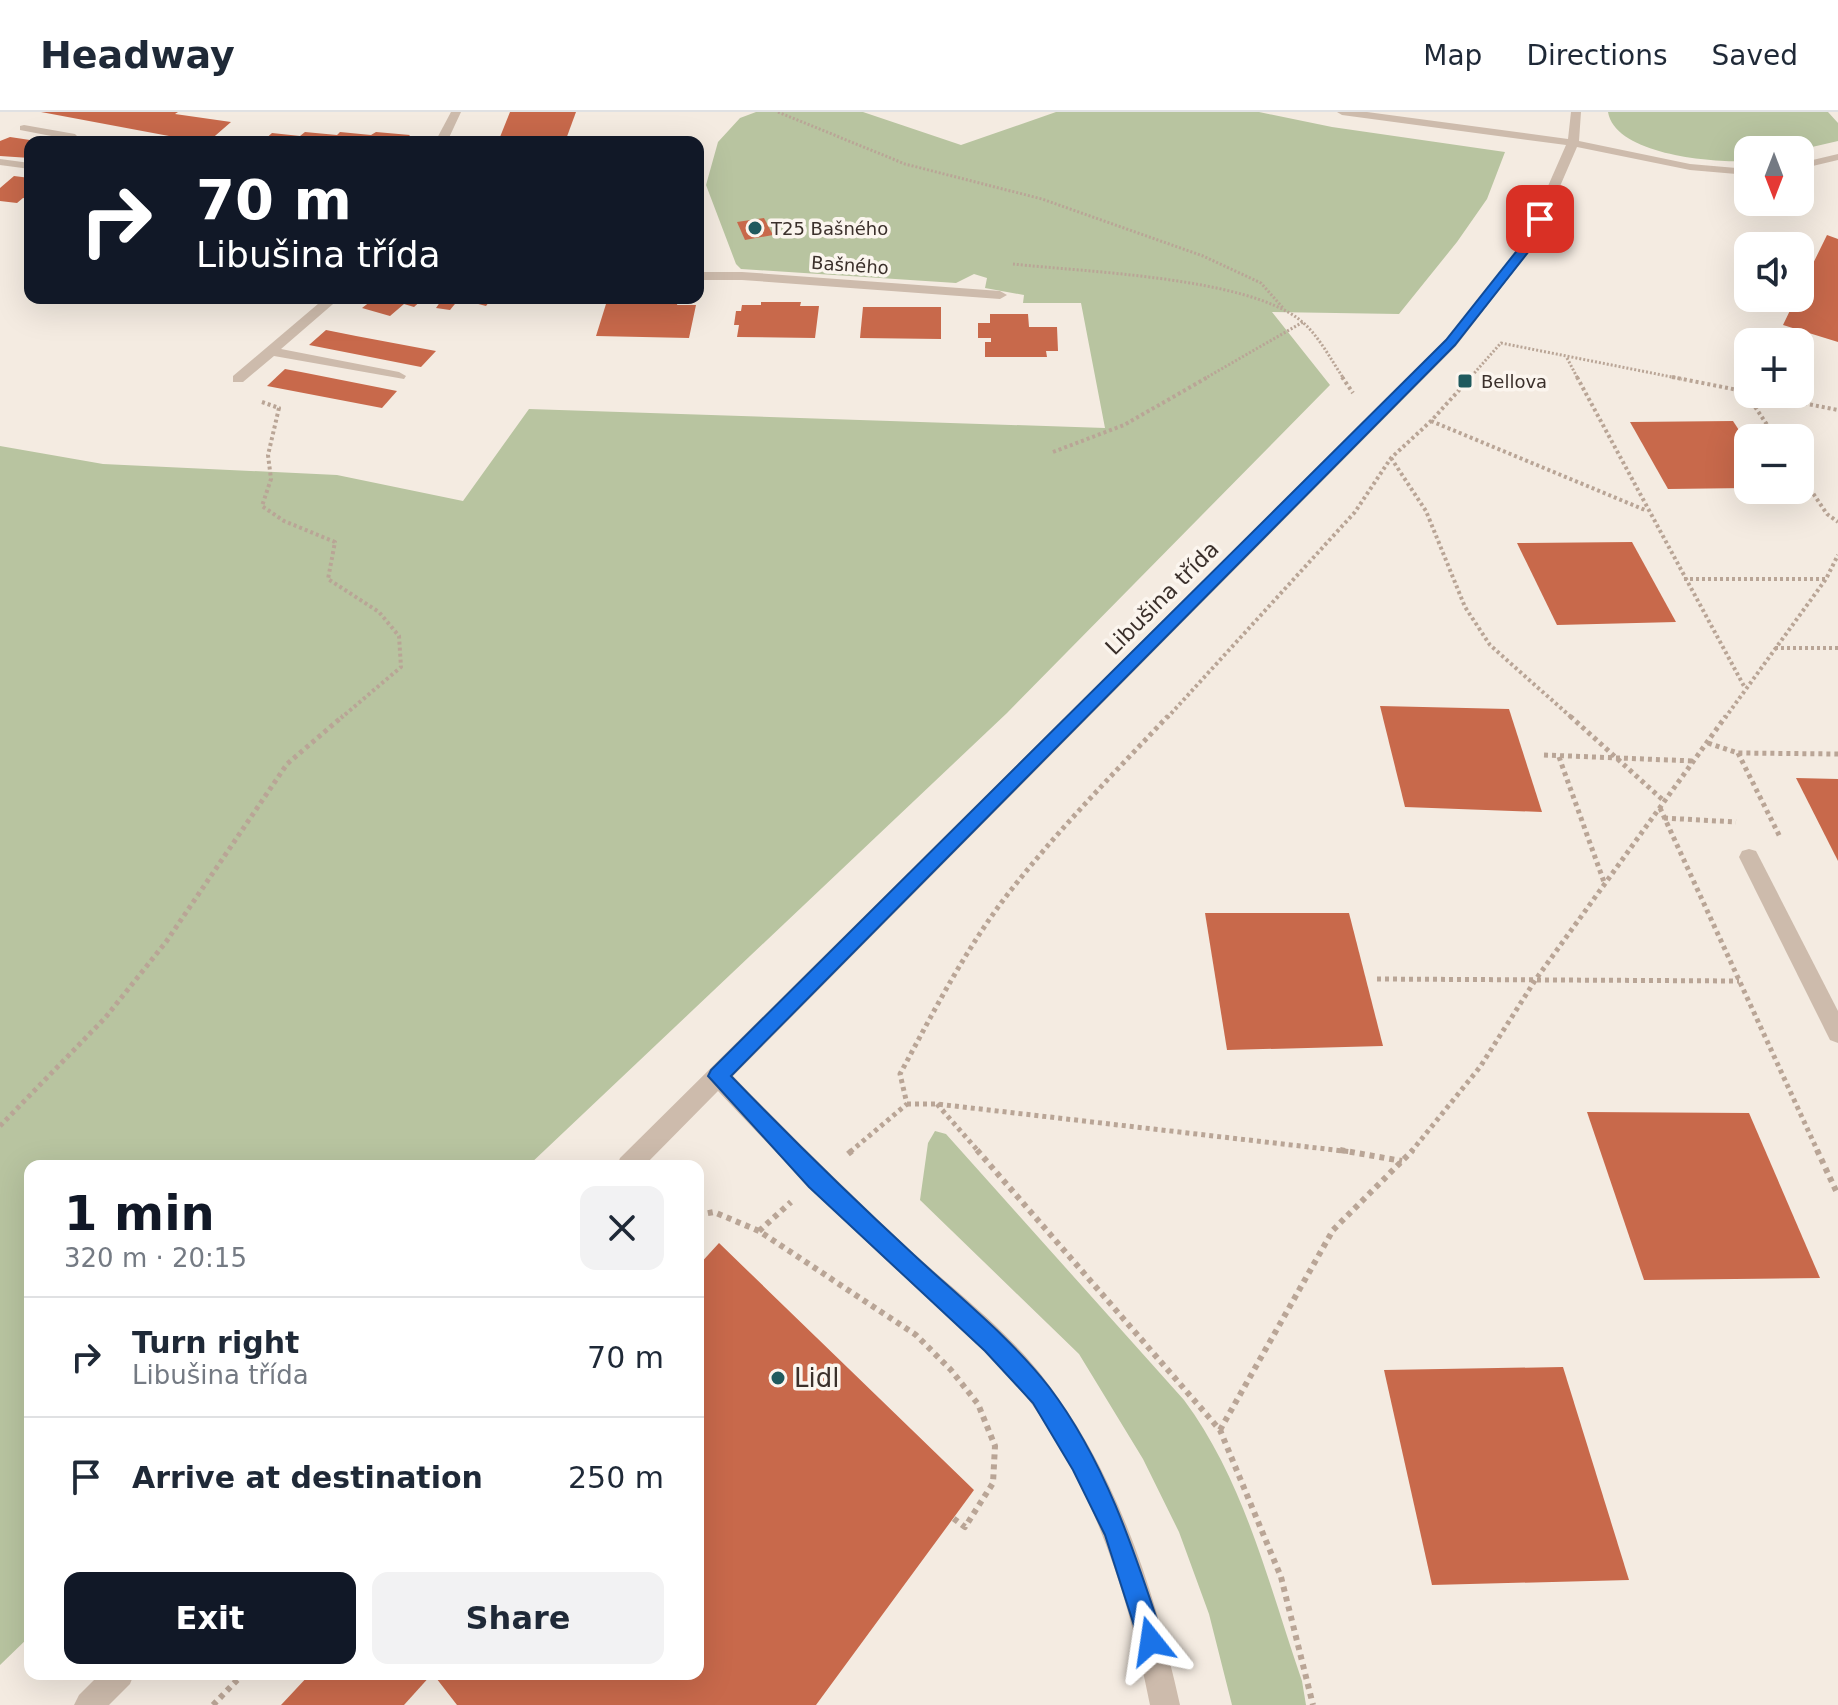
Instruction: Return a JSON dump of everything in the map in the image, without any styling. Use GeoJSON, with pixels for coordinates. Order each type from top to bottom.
{"type":"FeatureCollection","features":[{"type":"Feature","properties":{"kind":"street"},"geometry":{"type":"LineString","coordinates":[[444,136],[456,112]]}},
{"type":"Feature","properties":{"kind":"street"},"geometry":{"type":"LineString","coordinates":[[1342,112],[1573,143],[1690,167],[1734,171]]}},
{"type":"Feature","properties":{"kind":"street","name":"Libušina třída"},"geometry":{"type":"LineString","coordinates":[[634,1160],[1451,343],[1529,244],[1573,143],[1576,112]]}},
{"type":"Feature","properties":{"kind":"street"},"geometry":{"type":"LineString","coordinates":[[24,128],[71,136]]}},
{"type":"Feature","properties":{"kind":"street"},"geometry":{"type":"LineString","coordinates":[[1814,163],[1838,157]]}},
{"type":"Feature","properties":{"kind":"street"},"geometry":{"type":"LineString","coordinates":[[0,162],[24,165]]}},
{"type":"Feature","properties":{"kind":"street","name":"Bašného"},"geometry":{"type":"LineString","coordinates":[[704,276],[964,290],[1000,295]]}},
{"type":"Feature","properties":{"kind":"street"},"geometry":{"type":"LineString","coordinates":[[238,379],[326,304]]}},
{"type":"Feature","properties":{"kind":"street"},"geometry":{"type":"LineString","coordinates":[[271,351],[399,376]]}},
{"type":"Feature","properties":{"kind":"street"},"geometry":{"type":"LineString","coordinates":[[1749,857],[1838,1033]]}},
{"type":"Feature","properties":{"kind":"street"},"geometry":{"type":"LineString","coordinates":[[718,1076],[817,1180],[993,1343],[1041,1395],[1081,1461],[1116,1531],[1145,1614],[1165,1705]]}},
{"type":"Feature","properties":{"kind":"street"},"geometry":{"type":"LineString","coordinates":[[89,1705],[114,1680]]}},
{"type":"Feature","properties":{"kind":"path"},"geometry":{"type":"LineString","coordinates":[[778,112],[905,164],[1042,199],[1203,256],[1261,283],[1284,309],[1303,322],[1372,420]]}},
{"type":"Feature","properties":{"kind":"path"},"geometry":{"type":"LineString","coordinates":[[964,290],[1003,263],[1203,286],[1284,309]]}},
{"type":"Feature","properties":{"kind":"path"},"geometry":{"type":"LineString","coordinates":[[1053,452],[1124,425],[1303,322]]}},
{"type":"Feature","properties":{"kind":"path"},"geometry":{"type":"LineString","coordinates":[[907,1104],[900,1074],[951,979],[1010,891],[1108,776],[1166,719],[1355,512],[1391,458],[1431,421],[1501,343],[1734,390]]}},
{"type":"Feature","properties":{"kind":"path"},"geometry":{"type":"LineString","coordinates":[[1566,357],[1646,510],[1745,688]]}},
{"type":"Feature","properties":{"kind":"path"},"geometry":{"type":"LineString","coordinates":[[0,1126],[105,1018],[166,942],[287,764],[401,667],[399,636],[379,612],[328,579],[335,542],[284,521],[262,506],[271,479],[268,455],[279,408],[234,394],[238,379]]}},
{"type":"Feature","properties":{"kind":"path"},"geometry":{"type":"LineString","coordinates":[[1814,405],[1838,410]]}},
{"type":"Feature","properties":{"kind":"path"},"geometry":{"type":"LineString","coordinates":[[1431,421],[1646,510]]}},
{"type":"Feature","properties":{"kind":"path"},"geometry":{"type":"LineString","coordinates":[[1391,458],[1426,511],[1465,607],[1490,645],[1664,801]]}},
{"type":"Feature","properties":{"kind":"path"},"geometry":{"type":"LineString","coordinates":[[1814,495],[1827,514],[1838,522]]}},
{"type":"Feature","properties":{"kind":"path"},"geometry":{"type":"LineString","coordinates":[[1220,1430],[1333,1230],[1403,1162],[1480,1067],[1536,979],[1826,579],[1838,555]]}},
{"type":"Feature","properties":{"kind":"path"},"geometry":{"type":"LineString","coordinates":[[1684,579],[1826,579]]}},
{"type":"Feature","properties":{"kind":"path"},"geometry":{"type":"LineString","coordinates":[[1774,648],[1838,648]]}},
{"type":"Feature","properties":{"kind":"path"},"geometry":{"type":"LineString","coordinates":[[1708,743],[1738,753],[1838,754]]}},
{"type":"Feature","properties":{"kind":"path"},"geometry":{"type":"LineString","coordinates":[[1544,755],[1694,761]]}},
{"type":"Feature","properties":{"kind":"path"},"geometry":{"type":"LineString","coordinates":[[1559,757],[1604,883]]}},
{"type":"Feature","properties":{"kind":"path"},"geometry":{"type":"LineString","coordinates":[[1659,807],[1838,1195]]}},
{"type":"Feature","properties":{"kind":"path"},"geometry":{"type":"LineString","coordinates":[[1664,818],[1742,822]]}},
{"type":"Feature","properties":{"kind":"path"},"geometry":{"type":"LineString","coordinates":[[1758,823],[1773,824]]}},
{"type":"Feature","properties":{"kind":"path"},"geometry":{"type":"LineString","coordinates":[[1377,979],[1739,981]]}},
{"type":"Feature","properties":{"kind":"path"},"geometry":{"type":"LineString","coordinates":[[759,1231],[907,1104],[937,1104],[1323,1147],[1403,1162]]}},
{"type":"Feature","properties":{"kind":"path"},"geometry":{"type":"LineString","coordinates":[[937,1104],[1220,1430],[1281,1577],[1313,1705]]}},
{"type":"Feature","properties":{"kind":"path"},"geometry":{"type":"LineString","coordinates":[[704,1214],[714,1212],[759,1231],[916,1335],[951,1370],[978,1404],[995,1446],[993,1483],[965,1527],[953,1518]]}},
{"type":"Feature","properties":{"kind":"path"},"geometry":{"type":"LineString","coordinates":[[213,1705],[237,1680]]}},
{"type":"Feature","properties":{"kind":"green space"},"geometry":{"type":"Polygon","coordinates":[[[756,112],[863,112],[961,145],[1056,112],[1259,112],[1332,127],[1505,152],[1487,199],[1399,314],[1272,312],[1330,385],[1007,713],[534,1160],[24,1160],[24,1642],[0,1665],[0,446],[103,464],[337,475],[463,501],[529,409],[1105,428],[1081,303],[1023,303],[1024,295],[985,288],[987,278],[974,274],[956,283],[741,269],[736,264],[706,185],[718,142],[740,118],[756,112]]]}},
{"type":"Feature","properties":{"kind":"green space"},"geometry":{"type":"Polygon","coordinates":[[[1608,112],[1828,112],[1838,123],[1838,141],[1814,147],[1814,136],[1734,136],[1734,161],[1713,160],[1646,147],[1615,127],[1608,112]]]}},
{"type":"Feature","properties":{"kind":"green space"},"geometry":{"type":"Polygon","coordinates":[[[935,1131],[946,1134],[1184,1400],[1205,1432],[1224,1465],[1254,1536],[1302,1681],[1306,1705],[1232,1705],[1209,1614],[1179,1532],[1143,1459],[1079,1354],[920,1200],[928,1143],[935,1131]]]}},
{"type":"Feature","properties":{"kind":"building"},"geometry":{"type":"Polygon","coordinates":[[[41,112],[178,112],[175,114],[231,122],[215,136],[169,136],[41,112]]]}},
{"type":"Feature","properties":{"kind":"building"},"geometry":{"type":"Polygon","coordinates":[[[510,112],[576,112],[567,136],[500,136],[510,112]]]}},
{"type":"Feature","properties":{"kind":"building"},"geometry":{"type":"Polygon","coordinates":[[[305,132],[410,135],[409,136],[300,136],[305,132]]]}},
{"type":"Feature","properties":{"kind":"building"},"geometry":{"type":"Polygon","coordinates":[[[272,133],[300,136],[269,136],[272,133]]]}},
{"type":"Feature","properties":{"kind":"building"},"geometry":{"type":"Polygon","coordinates":[[[10,137],[24,139],[24,158],[0,156],[0,141],[10,137]]]}},
{"type":"Feature","properties":{"kind":"building"},"geometry":{"type":"Polygon","coordinates":[[[14,176],[24,177],[24,198],[17,203],[0,201],[0,188],[14,176]]]}},
{"type":"Feature","properties":{"kind":"building","name":"T25 Bašného"},"geometry":{"type":"Polygon","coordinates":[[[764,218],[773,235],[745,240],[737,222],[764,218]]]}},
{"type":"Feature","properties":{"kind":"building"},"geometry":{"type":"Polygon","coordinates":[[[1827,235],[1838,239],[1838,342],[1814,335],[1814,328],[1783,325],[1789,312],[1814,312],[1814,261],[1827,235]]]}},
{"type":"Feature","properties":{"kind":"building"},"geometry":{"type":"Polygon","coordinates":[[[761,302],[801,302],[800,306],[819,306],[815,338],[737,337],[739,325],[734,325],[736,311],[741,311],[742,305],[761,305],[761,302]]]}},
{"type":"Feature","properties":{"kind":"building"},"geometry":{"type":"Polygon","coordinates":[[[367,304],[404,304],[390,316],[362,308],[367,304]]]}},
{"type":"Feature","properties":{"kind":"building"},"geometry":{"type":"Polygon","coordinates":[[[439,304],[455,304],[450,310],[436,308],[439,304]]]}},
{"type":"Feature","properties":{"kind":"building"},"geometry":{"type":"Polygon","coordinates":[[[606,304],[696,305],[689,338],[596,336],[606,304]]]}},
{"type":"Feature","properties":{"kind":"building"},"geometry":{"type":"Polygon","coordinates":[[[863,307],[941,307],[941,339],[860,338],[863,307]]]}},
{"type":"Feature","properties":{"kind":"building"},"geometry":{"type":"Polygon","coordinates":[[[990,314],[1028,314],[1029,327],[1057,327],[1058,351],[1046,351],[1047,357],[985,357],[985,342],[991,342],[991,338],[978,338],[978,323],[990,323],[990,314]]]}},
{"type":"Feature","properties":{"kind":"building"},"geometry":{"type":"Polygon","coordinates":[[[326,330],[436,351],[421,367],[309,345],[326,330]]]}},
{"type":"Feature","properties":{"kind":"building"},"geometry":{"type":"Polygon","coordinates":[[[285,369],[397,391],[382,408],[267,386],[285,369]]]}},
{"type":"Feature","properties":{"kind":"building"},"geometry":{"type":"Polygon","coordinates":[[[1733,421],[1734,488],[1668,489],[1630,422],[1733,421]]]}},
{"type":"Feature","properties":{"kind":"building"},"geometry":{"type":"Polygon","coordinates":[[[1632,542],[1676,622],[1557,625],[1517,543],[1632,542]]]}},
{"type":"Feature","properties":{"kind":"building"},"geometry":{"type":"Polygon","coordinates":[[[1380,706],[1509,709],[1542,812],[1405,807],[1380,706]]]}},
{"type":"Feature","properties":{"kind":"building"},"geometry":{"type":"Polygon","coordinates":[[[1796,778],[1838,779],[1838,861],[1796,778]]]}},
{"type":"Feature","properties":{"kind":"building"},"geometry":{"type":"Polygon","coordinates":[[[1205,913],[1349,913],[1383,1046],[1227,1050],[1205,913]]]}},
{"type":"Feature","properties":{"kind":"building"},"geometry":{"type":"Polygon","coordinates":[[[1587,1112],[1749,1113],[1820,1278],[1644,1280],[1587,1112]]]}},
{"type":"Feature","properties":{"kind":"building","name":"Lidl"},"geometry":{"type":"Polygon","coordinates":[[[719,1243],[974,1490],[816,1705],[457,1705],[438,1680],[704,1680],[704,1259],[719,1243]]]}},
{"type":"Feature","properties":{"kind":"building"},"geometry":{"type":"Polygon","coordinates":[[[1563,1367],[1629,1580],[1432,1585],[1384,1370],[1563,1367]]]}},
{"type":"Feature","properties":{"kind":"building"},"geometry":{"type":"Polygon","coordinates":[[[304,1680],[427,1680],[404,1705],[281,1705],[304,1680]]]}},
{"type":"Feature","properties":{"kind":"place","name":"T25 Bašného"},"geometry":{"type":"Point","coordinates":[755,228]}},
{"type":"Feature","properties":{"kind":"place","name":"Bellova"},"geometry":{"type":"Point","coordinates":[1465,381]}},
{"type":"Feature","properties":{"kind":"place","name":"Lidl"},"geometry":{"type":"Point","coordinates":[778,1378]}},
{"type":"Feature","properties":{"kind":"route"},"geometry":{"type":"LineString","coordinates":[[1151,1641],[1145,1614],[1116,1531],[1081,1461],[1041,1395],[993,1343],[817,1180],[718,1076],[1451,343],[1529,244],[1540,219]]}}]}
